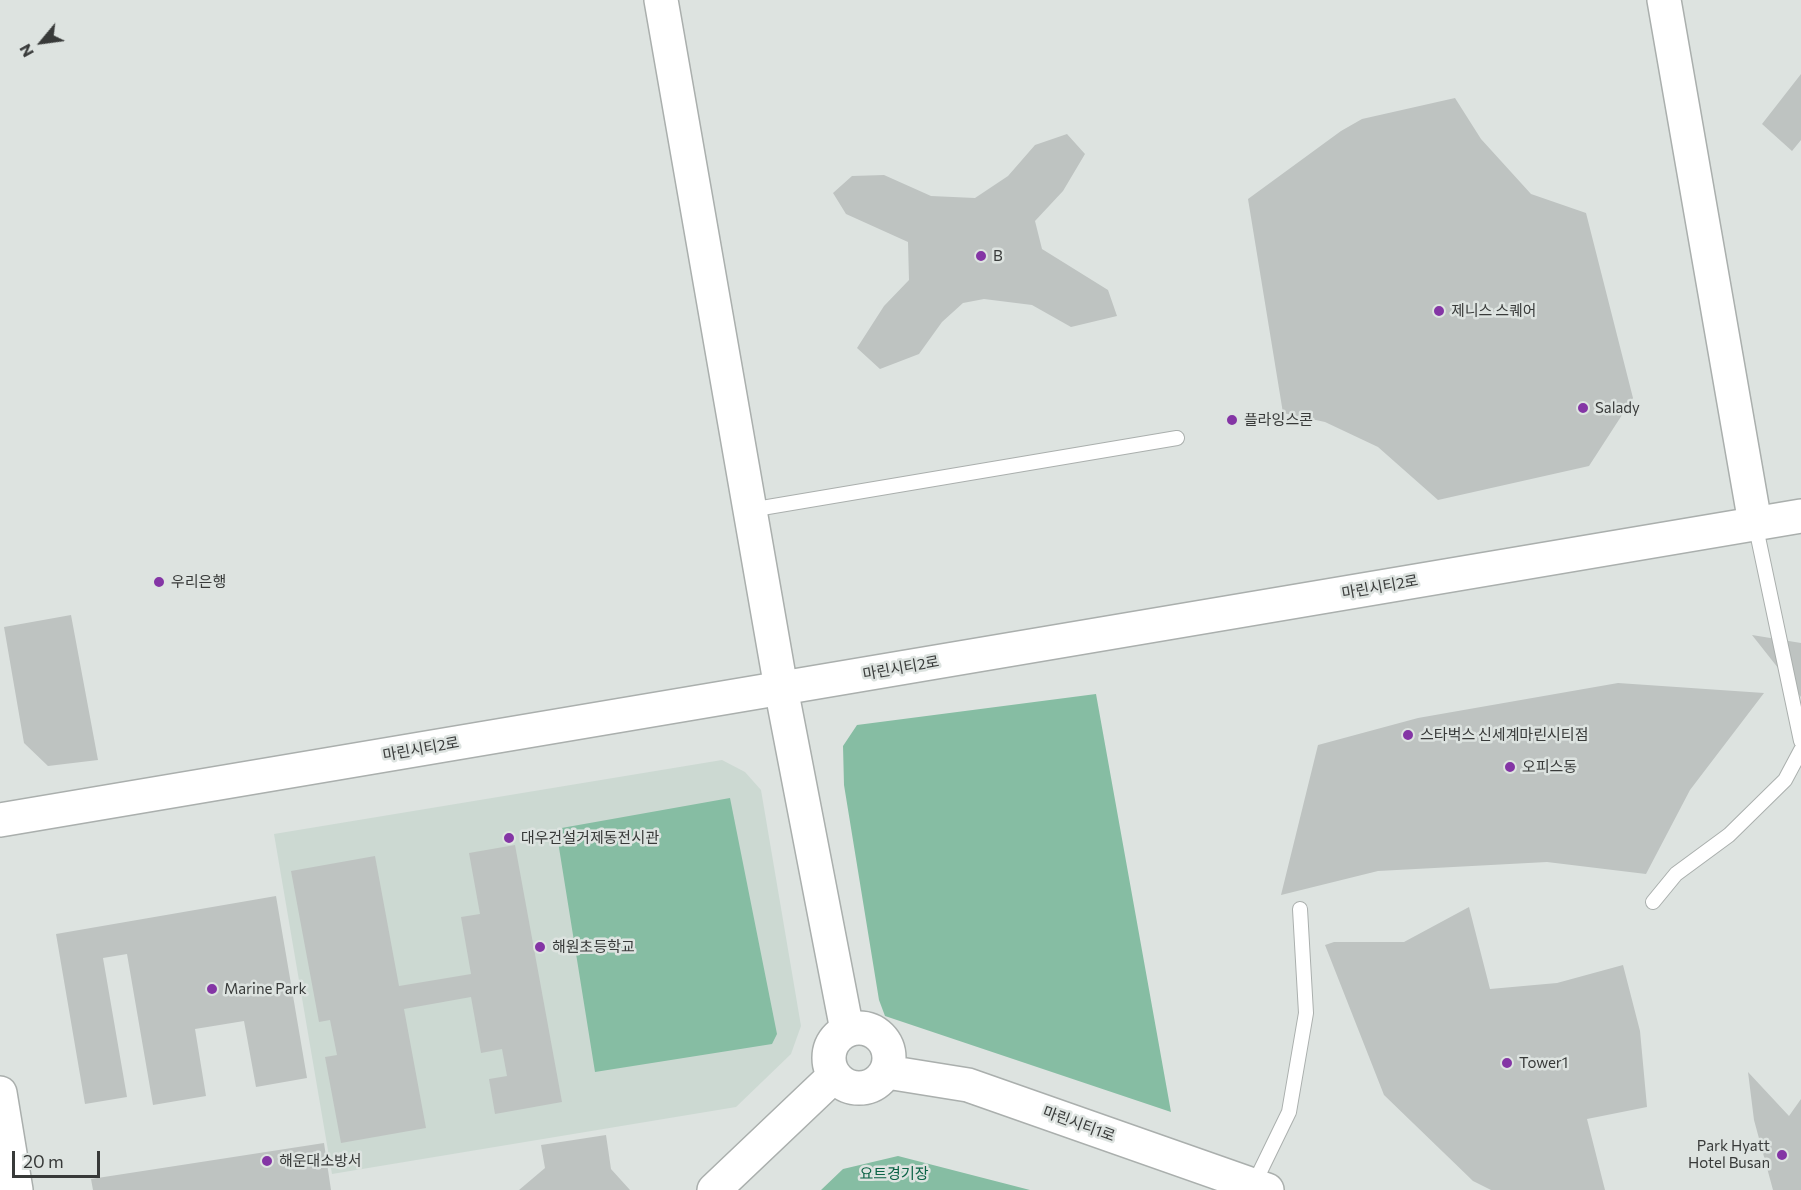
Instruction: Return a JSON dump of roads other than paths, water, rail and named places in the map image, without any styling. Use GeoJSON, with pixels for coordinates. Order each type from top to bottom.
{"type":"FeatureCollection","features":[{"type":"Feature","properties":{"kind":"main road"},"geometry":{"type":"LineString","coordinates":[[661,0],[750,510],[846,1030]]}},
{"type":"Feature","properties":{"kind":"main road"},"geometry":{"type":"LineString","coordinates":[[1664,0],[1755,523]]}},
{"type":"Feature","properties":{"kind":"main road","name":"마린시티2로"},"geometry":{"type":"LineString","coordinates":[[0,820],[1801,516]]}},
{"type":"Feature","properties":{"kind":"main road"},"geometry":{"type":"LineString","coordinates":[[859,1028],[871,1030],[881,1037],[888,1047],[890,1059],[887,1072],[870,1088],[858,1089],[847,1086],[834,1076],[828,1060],[830,1048],[846,1030],[859,1028]]}},
{"type":"Feature","properties":{"kind":"main road","name":"마린시티1로"},"geometry":{"type":"LineString","coordinates":[[887,1072],[968,1085],[1260,1188]]}},
{"type":"Feature","properties":{"kind":"main road"},"geometry":{"type":"LineString","coordinates":[[714,1190],[834,1076]]}},
{"type":"Feature","properties":{"kind":"main road"},"geometry":{"type":"LineString","coordinates":[[0,1094],[16,1190]]}},
{"type":"Feature","properties":{"kind":"lane"},"geometry":{"type":"LineString","coordinates":[[750,510],[1177,438]]}},
{"type":"Feature","properties":{"kind":"lane"},"geometry":{"type":"LineString","coordinates":[[1755,523],[1801,741]]}},
{"type":"Feature","properties":{"kind":"lane"},"geometry":{"type":"LineString","coordinates":[[1653,902],[1676,874],[1729,835],[1785,780],[1801,750]]}},
{"type":"Feature","properties":{"kind":"lane"},"geometry":{"type":"LineString","coordinates":[[1260,1188],[1289,1112],[1306,1013],[1300,909]]}},
{"type":"Feature","properties":{"kind":"place","name":"B"},"geometry":{"type":"Point","coordinates":[981,256]}},
{"type":"Feature","properties":{"kind":"place","name":"제니스 스퀘어"},"geometry":{"type":"Point","coordinates":[1439,311]}},
{"type":"Feature","properties":{"kind":"place","name":"Salady"},"geometry":{"type":"Point","coordinates":[1583,408]}},
{"type":"Feature","properties":{"kind":"place","name":"플라잉스콘"},"geometry":{"type":"Point","coordinates":[1232,420]}},
{"type":"Feature","properties":{"kind":"place","name":"우리은행"},"geometry":{"type":"Point","coordinates":[159,582]}},
{"type":"Feature","properties":{"kind":"place","name":"스타벅스 신세계마린시티점"},"geometry":{"type":"Point","coordinates":[1408,735]}},
{"type":"Feature","properties":{"kind":"place","name":"오피스동"},"geometry":{"type":"Point","coordinates":[1510,767]}},
{"type":"Feature","properties":{"kind":"place","name":"대우건설거제동전시관"},"geometry":{"type":"Point","coordinates":[509,838]}},
{"type":"Feature","properties":{"kind":"place","name":"해원초등학교"},"geometry":{"type":"Point","coordinates":[540,947]}},
{"type":"Feature","properties":{"kind":"place","name":"Marine Park"},"geometry":{"type":"Point","coordinates":[212,989]}},
{"type":"Feature","properties":{"kind":"place","name":"Tower1"},"geometry":{"type":"Point","coordinates":[1507,1063]}},
{"type":"Feature","properties":{"kind":"place","name":"Park Hyatt Hotel Busan"},"geometry":{"type":"Point","coordinates":[1782,1155]}},
{"type":"Feature","properties":{"kind":"place","name":"해운대소방서"},"geometry":{"type":"Point","coordinates":[267,1161]}},
{"type":"Feature","properties":{"kind":"park label","name":"요트경기장"},"geometry":{"type":"Point","coordinates":[894,1174]}}]}
